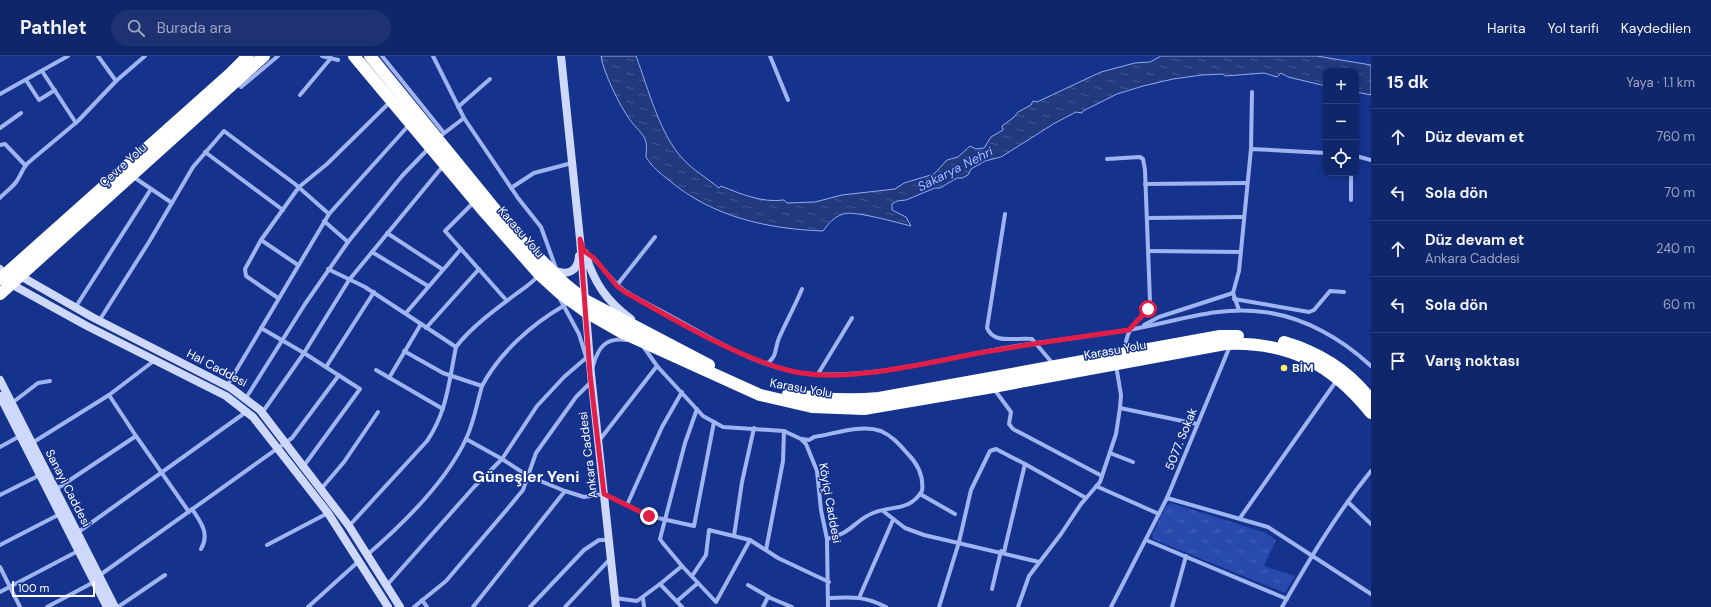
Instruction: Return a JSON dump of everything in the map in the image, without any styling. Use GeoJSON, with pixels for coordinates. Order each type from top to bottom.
{"type":"FeatureCollection","features":[{"type":"Feature","properties":{"kind":"highway","name":"Çevre Yolu"},"geometry":{"type":"LineString","coordinates":[[0,294],[8,276],[248,56]]}},
{"type":"Feature","properties":{"kind":"highway","name":"Çevre Yolu"},"geometry":{"type":"LineString","coordinates":[[8,276],[132,176],[264,56]]}},
{"type":"Feature","properties":{"kind":"highway","name":"Karasu Yolu"},"geometry":{"type":"LineString","coordinates":[[354,56],[411,123],[437,139],[445,164],[475,201],[543,270]]}},
{"type":"Feature","properties":{"kind":"highway","name":"Karasu Yolu"},"geometry":{"type":"LineString","coordinates":[[370,56],[516,235],[561,294],[753,385],[787,393],[829,399],[859,400],[879,398],[1220,336],[1241,335],[1271,338],[1298,346],[1338,367],[1371,400]]}},
{"type":"Feature","properties":{"kind":"highway","name":"Karasu Yolu"},"geometry":{"type":"LineString","coordinates":[[586,306],[640,342],[760,395],[812,406],[864,409],[1231,344],[1256,344],[1286,350],[1315,363],[1352,391],[1371,413]]}},
{"type":"Feature","properties":{"kind":"street"},"geometry":{"type":"LineString","coordinates":[[0,94],[68,56]]}},
{"type":"Feature","properties":{"kind":"street"},"geometry":{"type":"LineString","coordinates":[[98,56],[116,81]]}},
{"type":"Feature","properties":{"kind":"street"},"geometry":{"type":"LineString","coordinates":[[0,198],[19,178],[25,165],[76,122],[116,81],[145,56]]}},
{"type":"Feature","properties":{"kind":"street"},"geometry":{"type":"LineString","coordinates":[[237,81],[241,87],[278,56]]}},
{"type":"Feature","properties":{"kind":"street"},"geometry":{"type":"LineString","coordinates":[[322,56],[338,60]]}},
{"type":"Feature","properties":{"kind":"street"},"geometry":{"type":"LineString","coordinates":[[382,56],[437,139]]}},
{"type":"Feature","properties":{"kind":"street"},"geometry":{"type":"LineString","coordinates":[[433,56],[464,118],[511,188],[541,227],[557,272]]}},
{"type":"Feature","properties":{"kind":"street"},"geometry":{"type":"LineString","coordinates":[[561,56],[580,239],[594,279],[612,303],[627,317],[668,344]]}},
{"type":"Feature","properties":{"kind":"street"},"geometry":{"type":"LineString","coordinates":[[770,56],[788,100]]}},
{"type":"Feature","properties":{"kind":"street"},"geometry":{"type":"LineString","coordinates":[[300,96],[331,58]]}},
{"type":"Feature","properties":{"kind":"street"},"geometry":{"type":"LineString","coordinates":[[42,71],[76,122]]}},
{"type":"Feature","properties":{"kind":"street"},"geometry":{"type":"LineString","coordinates":[[458,107],[490,79]]}},
{"type":"Feature","properties":{"kind":"street"},"geometry":{"type":"LineString","coordinates":[[26,80],[39,100],[55,90]]}},
{"type":"Feature","properties":{"kind":"street"},"geometry":{"type":"LineString","coordinates":[[1239,310],[1233,293],[1239,270],[1251,149],[1252,92]]}},
{"type":"Feature","properties":{"kind":"street"},"geometry":{"type":"LineString","coordinates":[[278,298],[246,276],[244,269],[261,240],[299,187],[327,164],[392,100]]}},
{"type":"Feature","properties":{"kind":"street"},"geometry":{"type":"LineString","coordinates":[[0,128],[21,113]]}},
{"type":"Feature","properties":{"kind":"street"},"geometry":{"type":"LineString","coordinates":[[246,398],[328,269],[348,242],[402,176],[437,139],[464,118]]}},
{"type":"Feature","properties":{"kind":"street"},"geometry":{"type":"LineString","coordinates":[[227,386],[324,221],[390,144],[411,123]]}},
{"type":"Feature","properties":{"kind":"street"},"geometry":{"type":"LineString","coordinates":[[98,321],[204,152],[224,131],[299,187],[329,214]]}},
{"type":"Feature","properties":{"kind":"street"},"geometry":{"type":"LineString","coordinates":[[0,145],[5,144],[9,146],[25,165]]}},
{"type":"Feature","properties":{"kind":"street"},"geometry":{"type":"LineString","coordinates":[[1251,149],[1323,153]]}},
{"type":"Feature","properties":{"kind":"street"},"geometry":{"type":"LineString","coordinates":[[204,152],[282,210]]}},
{"type":"Feature","properties":{"kind":"street"},"geometry":{"type":"LineString","coordinates":[[1107,159],[1133,157],[1143,158],[1150,304],[1129,330],[1125,341],[1125,353]]}},
{"type":"Feature","properties":{"kind":"street"},"geometry":{"type":"LineString","coordinates":[[1359,157],[1371,160]]}},
{"type":"Feature","properties":{"kind":"street"},"geometry":{"type":"LineString","coordinates":[[262,413],[304,352],[349,280],[445,164]]}},
{"type":"Feature","properties":{"kind":"street"},"geometry":{"type":"LineString","coordinates":[[511,188],[534,173],[572,164]]}},
{"type":"Feature","properties":{"kind":"street"},"geometry":{"type":"LineString","coordinates":[[132,176],[172,203]]}},
{"type":"Feature","properties":{"kind":"street"},"geometry":{"type":"LineString","coordinates":[[1351,176],[1351,200]]}},
{"type":"Feature","properties":{"kind":"street"},"geometry":{"type":"LineString","coordinates":[[1145,184],[1247,183]]}},
{"type":"Feature","properties":{"kind":"street"},"geometry":{"type":"LineString","coordinates":[[75,308],[151,189]]}},
{"type":"Feature","properties":{"kind":"street"},"geometry":{"type":"LineString","coordinates":[[475,201],[445,231],[507,301]]}},
{"type":"Feature","properties":{"kind":"street"},"geometry":{"type":"LineString","coordinates":[[1005,214],[987,328],[990,334],[995,338],[1032,339],[1054,366]]}},
{"type":"Feature","properties":{"kind":"street"},"geometry":{"type":"LineString","coordinates":[[1147,218],[1244,217]]}},
{"type":"Feature","properties":{"kind":"street"},"geometry":{"type":"LineString","coordinates":[[324,221],[348,242]]}},
{"type":"Feature","properties":{"kind":"street"},"geometry":{"type":"LineString","coordinates":[[387,233],[442,269]]}},
{"type":"Feature","properties":{"kind":"street"},"geometry":{"type":"LineString","coordinates":[[617,286],[655,237]]}},
{"type":"Feature","properties":{"kind":"street"},"geometry":{"type":"LineString","coordinates":[[543,270],[568,273],[574,270],[577,266],[580,239]]}},
{"type":"Feature","properties":{"kind":"street","name":"Ankara Caddesi"},"geometry":{"type":"LineString","coordinates":[[580,239],[591,378],[615,603]]}},
{"type":"Feature","properties":{"kind":"street"},"geometry":{"type":"LineString","coordinates":[[261,240],[298,265]]}},
{"type":"Feature","properties":{"kind":"street"},"geometry":{"type":"LineString","coordinates":[[406,313],[460,249]]}},
{"type":"Feature","properties":{"kind":"street"},"geometry":{"type":"LineString","coordinates":[[584,251],[594,258],[617,286],[709,337],[768,364],[793,372],[818,374],[868,372],[1036,343],[1129,330],[1208,314],[1239,310],[1264,312],[1288,317],[1313,327],[1350,348],[1371,366]]}},
{"type":"Feature","properties":{"kind":"street"},"geometry":{"type":"LineString","coordinates":[[1148,251],[1241,252]]}},
{"type":"Feature","properties":{"kind":"street"},"geometry":{"type":"LineString","coordinates":[[372,252],[428,286]]}},
{"type":"Feature","properties":{"kind":"street"},"geometry":{"type":"LineString","coordinates":[[328,269],[374,292],[456,347]]}},
{"type":"Feature","properties":{"kind":"street"},"geometry":{"type":"LineString","coordinates":[[426,328],[479,269]]}},
{"type":"Feature","properties":{"kind":"street"},"geometry":{"type":"LineString","coordinates":[[349,526],[427,441],[438,425],[443,409],[456,347],[460,341],[507,301],[531,284],[543,270]]}},
{"type":"Feature","properties":{"kind":"street"},"geometry":{"type":"LineString","coordinates":[[543,270],[579,334],[591,378]]}},
{"type":"Feature","properties":{"kind":"street","name":"Hal Caddesi"},"geometry":{"type":"LineString","coordinates":[[8,276],[75,308],[227,386],[246,398],[262,413],[349,526],[400,607]]}},
{"type":"Feature","properties":{"kind":"street","name":"Hal Caddesi"},"geometry":{"type":"LineString","coordinates":[[8,276],[87,326],[226,396],[246,411],[328,513],[388,607]]}},
{"type":"Feature","properties":{"kind":"street"},"geometry":{"type":"LineString","coordinates":[[768,364],[775,357],[778,340],[795,307],[802,289]]}},
{"type":"Feature","properties":{"kind":"street"},"geometry":{"type":"LineString","coordinates":[[1234,299],[1309,312],[1314,310],[1330,291],[1344,292]]}},
{"type":"Feature","properties":{"kind":"street"},"geometry":{"type":"LineString","coordinates":[[326,367],[374,292]]}},
{"type":"Feature","properties":{"kind":"street"},"geometry":{"type":"LineString","coordinates":[[1138,328],[1159,317],[1233,293]]}},
{"type":"Feature","properties":{"kind":"street"},"geometry":{"type":"LineString","coordinates":[[368,555],[392,533],[439,482],[466,439],[482,386],[500,357],[552,312],[564,305]]}},
{"type":"Feature","properties":{"kind":"street"},"geometry":{"type":"LineString","coordinates":[[818,374],[852,318]]}},
{"type":"Feature","properties":{"kind":"street"},"geometry":{"type":"LineString","coordinates":[[389,378],[420,324]]}},
{"type":"Feature","properties":{"kind":"street"},"geometry":{"type":"LineString","coordinates":[[261,328],[304,352],[360,388],[303,467]]}},
{"type":"Feature","properties":{"kind":"street"},"geometry":{"type":"LineString","coordinates":[[414,607],[446,580],[523,490],[536,453],[591,378],[597,354],[605,343],[618,339],[640,342],[657,366],[703,416],[723,427],[784,431],[801,439],[809,440],[814,437],[860,429],[880,431],[895,440],[911,457],[920,472],[923,486],[920,494],[916,499],[902,508],[868,515],[840,537],[827,539]]}},
{"type":"Feature","properties":{"kind":"street","name":"5077. Sokak"},"geometry":{"type":"LineString","coordinates":[[1111,607],[1167,498],[1231,344]]}},
{"type":"Feature","properties":{"kind":"street"},"geometry":{"type":"LineString","coordinates":[[404,351],[442,373],[482,386]]}},
{"type":"Feature","properties":{"kind":"street"},"geometry":{"type":"LineString","coordinates":[[386,586],[502,458],[537,406],[564,377],[586,358]]}},
{"type":"Feature","properties":{"kind":"street"},"geometry":{"type":"LineString","coordinates":[[32,443],[109,395],[155,360]]}},
{"type":"Feature","properties":{"kind":"street"},"geometry":{"type":"LineString","coordinates":[[1018,607],[1029,576],[1062,534],[1102,476],[1116,434],[1120,408],[1121,395],[1116,364]]}},
{"type":"Feature","properties":{"kind":"street"},"geometry":{"type":"LineString","coordinates":[[598,443],[657,366]]}},
{"type":"Feature","properties":{"kind":"street"},"geometry":{"type":"LineString","coordinates":[[376,370],[443,409]]}},
{"type":"Feature","properties":{"kind":"street"},"geometry":{"type":"LineString","coordinates":[[100,575],[292,438],[339,375]]}},
{"type":"Feature","properties":{"kind":"street"},"geometry":{"type":"LineString","coordinates":[[1240,518],[1338,379]]}},
{"type":"Feature","properties":{"kind":"street","name":"Sanayi Caddesi"},"geometry":{"type":"LineString","coordinates":[[0,380],[115,607]]}},
{"type":"Feature","properties":{"kind":"street"},"geometry":{"type":"LineString","coordinates":[[12,404],[38,383],[50,381]]}},
{"type":"Feature","properties":{"kind":"street"},"geometry":{"type":"LineString","coordinates":[[993,387],[997,395],[1011,412],[1009,424],[1013,429],[1102,476]]}},
{"type":"Feature","properties":{"kind":"street"},"geometry":{"type":"LineString","coordinates":[[627,505],[662,427],[682,392]]}},
{"type":"Feature","properties":{"kind":"street"},"geometry":{"type":"LineString","coordinates":[[109,395],[160,473],[190,511],[202,523],[206,540],[201,549]]}},
{"type":"Feature","properties":{"kind":"street","name":"Sanayi Caddesi"},"geometry":{"type":"LineString","coordinates":[[1,399],[107,607]]}},
{"type":"Feature","properties":{"kind":"street"},"geometry":{"type":"LineString","coordinates":[[1120,408],[1197,424]]}},
{"type":"Feature","properties":{"kind":"street"},"geometry":{"type":"LineString","coordinates":[[697,409],[685,443],[660,539],[682,566],[716,602]]}},
{"type":"Feature","properties":{"kind":"street"},"geometry":{"type":"LineString","coordinates":[[77,533],[246,411]]}},
{"type":"Feature","properties":{"kind":"street"},"geometry":{"type":"LineString","coordinates":[[321,489],[344,462],[378,412]]}},
{"type":"Feature","properties":{"kind":"street"},"geometry":{"type":"LineString","coordinates":[[466,439],[502,458],[528,476],[565,491],[584,497],[604,494],[649,516],[694,526],[714,422]]}},
{"type":"Feature","properties":{"kind":"street"},"geometry":{"type":"LineString","coordinates":[[734,536],[742,482],[754,428]]}},
{"type":"Feature","properties":{"kind":"street"},"geometry":{"type":"LineString","coordinates":[[766,550],[783,461],[784,431]]}},
{"type":"Feature","properties":{"kind":"street"},"geometry":{"type":"LineString","coordinates":[[0,447],[20,436]]}},
{"type":"Feature","properties":{"kind":"street"},"geometry":{"type":"LineString","coordinates":[[55,490],[136,436]]}},
{"type":"Feature","properties":{"kind":"street","name":"Köyiçi Caddesi"},"geometry":{"type":"LineString","coordinates":[[801,439],[806,444],[817,471],[821,510],[827,539],[829,582],[828,607]]}},
{"type":"Feature","properties":{"kind":"street"},"geometry":{"type":"LineString","coordinates":[[938,607],[959,542],[971,490],[990,451],[996,450],[1025,464],[1086,498]]}},
{"type":"Feature","properties":{"kind":"street"},"geometry":{"type":"LineString","coordinates":[[1110,453],[1133,462]]}},
{"type":"Feature","properties":{"kind":"street"},"geometry":{"type":"LineString","coordinates":[[992,588],[1025,464]]}},
{"type":"Feature","properties":{"kind":"street"},"geometry":{"type":"LineString","coordinates":[[1282,607],[1312,555],[1371,471]]}},
{"type":"Feature","properties":{"kind":"street"},"geometry":{"type":"LineString","coordinates":[[0,495],[40,474]]}},
{"type":"Feature","properties":{"kind":"street"},"geometry":{"type":"LineString","coordinates":[[1096,486],[1159,514]]}},
{"type":"Feature","properties":{"kind":"street"},"geometry":{"type":"LineString","coordinates":[[473,607],[565,491]]}},
{"type":"Feature","properties":{"kind":"street"},"geometry":{"type":"LineString","coordinates":[[920,494],[955,514]]}},
{"type":"Feature","properties":{"kind":"street"},"geometry":{"type":"LineString","coordinates":[[1167,498],[1240,518],[1268,528],[1371,594]]}},
{"type":"Feature","properties":{"kind":"street"},"geometry":{"type":"LineString","coordinates":[[1348,502],[1371,524]]}},
{"type":"Feature","properties":{"kind":"street"},"geometry":{"type":"LineString","coordinates":[[883,511],[905,528],[924,535],[1002,552],[1039,562]]}},
{"type":"Feature","properties":{"kind":"street"},"geometry":{"type":"LineString","coordinates":[[266,545],[328,513]]}},
{"type":"Feature","properties":{"kind":"street"},"geometry":{"type":"LineString","coordinates":[[0,544],[60,514]]}},
{"type":"Feature","properties":{"kind":"street"},"geometry":{"type":"LineString","coordinates":[[859,598],[893,520]]}},
{"type":"Feature","properties":{"kind":"street"},"geometry":{"type":"LineString","coordinates":[[692,576],[706,555],[709,530],[750,540],[778,558],[829,582]]}},
{"type":"Feature","properties":{"kind":"street"},"geometry":{"type":"LineString","coordinates":[[530,607],[584,550],[599,540],[609,540]]}},
{"type":"Feature","properties":{"kind":"street"},"geometry":{"type":"LineString","coordinates":[[713,607],[750,540]]}},
{"type":"Feature","properties":{"kind":"street"},"geometry":{"type":"LineString","coordinates":[[1146,540],[1287,599]]}},
{"type":"Feature","properties":{"kind":"street"},"geometry":{"type":"LineString","coordinates":[[0,592],[78,551]]}},
{"type":"Feature","properties":{"kind":"street"},"geometry":{"type":"LineString","coordinates":[[1172,607],[1186,556]]}},
{"type":"Feature","properties":{"kind":"street"},"geometry":{"type":"LineString","coordinates":[[565,607],[611,558]]}},
{"type":"Feature","properties":{"kind":"street"},"geometry":{"type":"LineString","coordinates":[[308,607],[359,560]]}},
{"type":"Feature","properties":{"kind":"street"},"geometry":{"type":"LineString","coordinates":[[615,603],[637,601],[643,598],[682,566]]}},
{"type":"Feature","properties":{"kind":"street"},"geometry":{"type":"LineString","coordinates":[[0,567],[20,607]]}},
{"type":"Feature","properties":{"kind":"street"},"geometry":{"type":"LineString","coordinates":[[118,607],[165,575]]}},
{"type":"Feature","properties":{"kind":"street"},"geometry":{"type":"LineString","coordinates":[[47,607],[94,582]]}},
{"type":"Feature","properties":{"kind":"street"},"geometry":{"type":"LineString","coordinates":[[677,602],[698,583]]}},
{"type":"Feature","properties":{"kind":"street"},"geometry":{"type":"LineString","coordinates":[[660,584],[682,607]]}},
{"type":"Feature","properties":{"kind":"street"},"geometry":{"type":"LineString","coordinates":[[748,585],[781,605],[792,607]]}},
{"type":"Feature","properties":{"kind":"street"},"geometry":{"type":"LineString","coordinates":[[763,607],[767,598],[770,597]]}},
{"type":"Feature","properties":{"kind":"street"},"geometry":{"type":"LineString","coordinates":[[643,598],[644,607]]}},
{"type":"Feature","properties":{"kind":"street"},"geometry":{"type":"LineString","coordinates":[[828,598],[871,599],[886,607]]}},
{"type":"Feature","properties":{"kind":"street"},"geometry":{"type":"LineString","coordinates":[[422,600],[427,607]]}},
{"type":"Feature","properties":{"kind":"green space"},"geometry":{"type":"Polygon","coordinates":[[[1171,503],[1266,533],[1276,540],[1264,566],[1295,576],[1285,593],[1153,539],[1152,535],[1166,506],[1171,503]]]}},
{"type":"Feature","properties":{"kind":"water","name":"Sakarya Nehri"},"geometry":{"type":"Polygon","coordinates":[[[601,56],[636,56],[655,110],[675,149],[687,163],[719,188],[721,186],[752,197],[776,201],[784,200],[787,203],[815,202],[842,195],[895,189],[904,183],[934,174],[947,160],[958,157],[970,146],[976,149],[984,148],[991,137],[1003,130],[1002,126],[1013,118],[1018,112],[1031,105],[1033,101],[1037,102],[1101,72],[1135,63],[1150,62],[1161,56],[1317,56],[1371,65],[1371,95],[1359,93],[1359,68],[1323,68],[1323,85],[1288,77],[1281,73],[1277,77],[1264,73],[1225,76],[1223,74],[1202,75],[1173,79],[1143,86],[1117,94],[1083,111],[1082,113],[1076,112],[1055,123],[1001,157],[985,161],[971,169],[968,175],[962,178],[957,178],[940,188],[935,188],[892,204],[892,210],[906,217],[911,226],[866,215],[849,213],[840,215],[834,219],[823,231],[802,230],[762,224],[742,219],[704,204],[667,178],[648,161],[646,157],[645,139],[626,114],[608,80],[601,56]]]}},
{"type":"Feature","properties":{"kind":"place","name":"BİM"},"geometry":{"type":"Point","coordinates":[1284,368]}},
{"type":"Feature","properties":{"kind":"district","name":"Güneşler Yeni"},"geometry":{"type":"Point","coordinates":[526,476]}},
{"type":"Feature","properties":{"kind":"route"},"geometry":{"type":"LineString","coordinates":[[649,516],[604,494],[590,374],[580,239],[584,251],[594,258],[617,286],[625,292],[709,337],[755,359],[793,372],[812,374],[854,374],[1023,345],[1129,330],[1148,309]]}}]}
